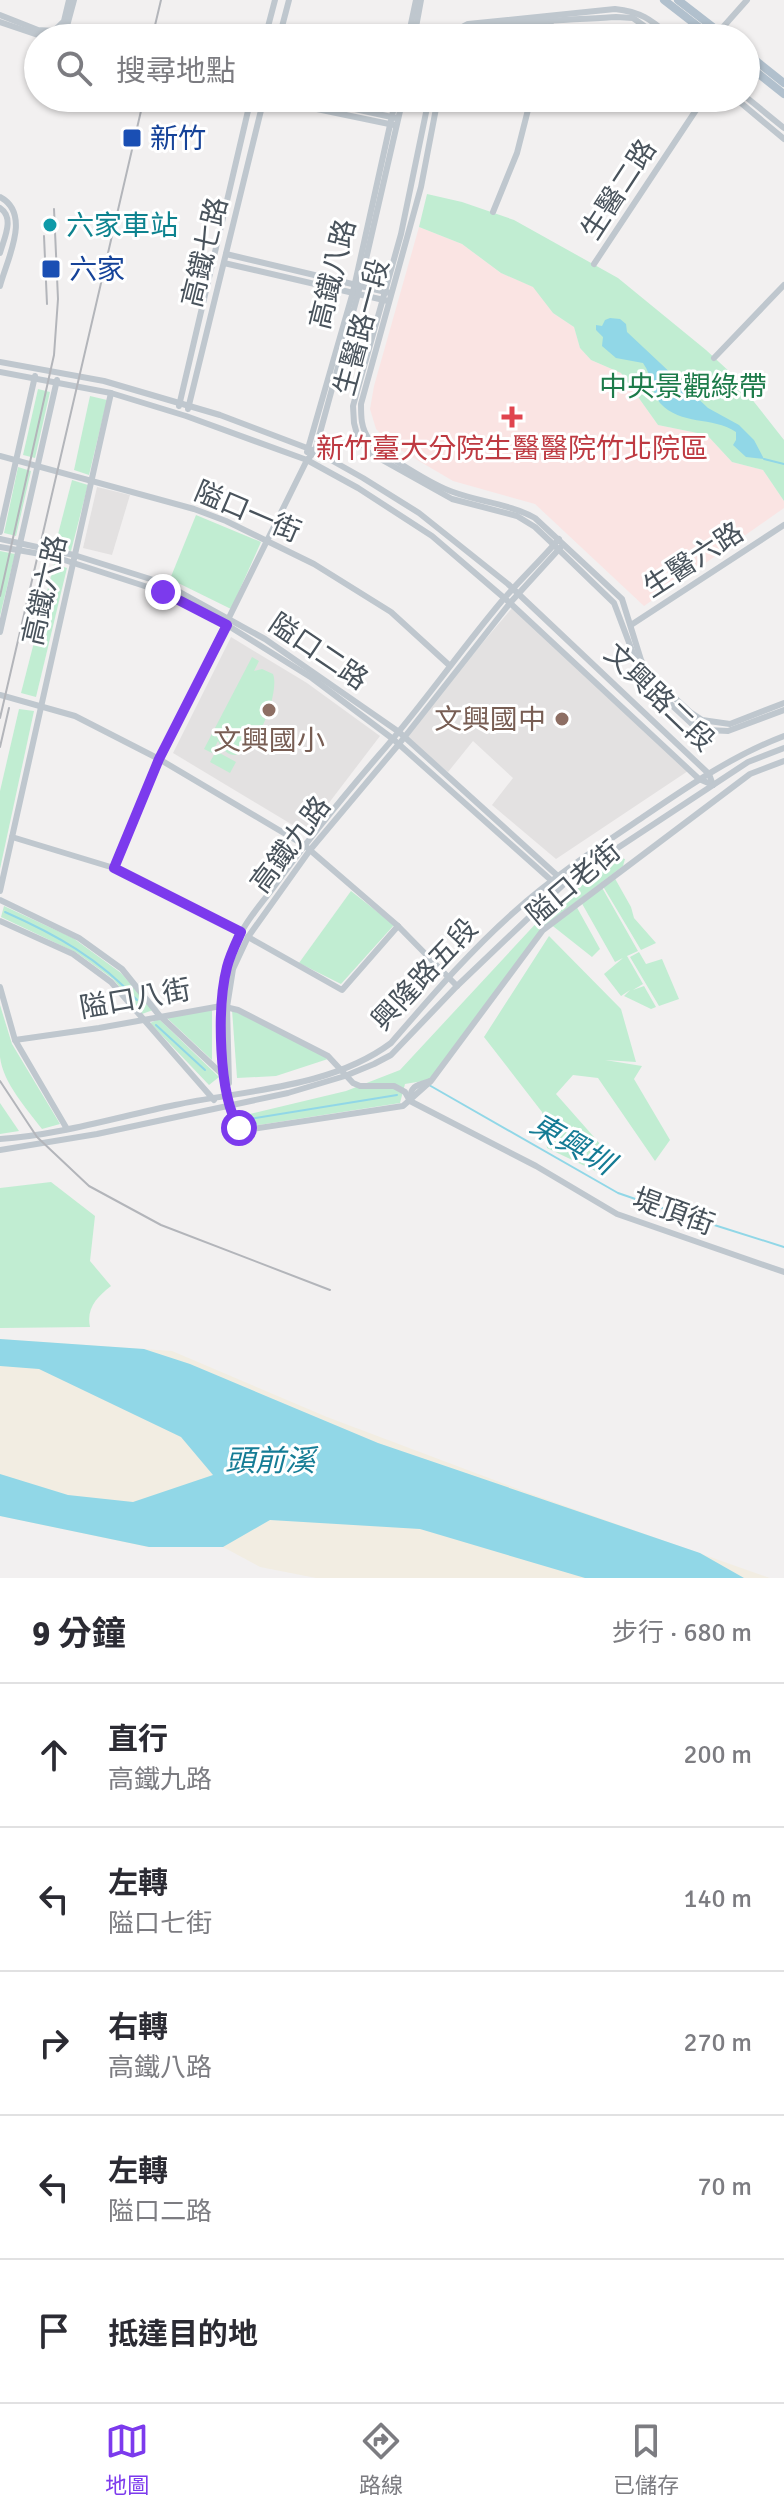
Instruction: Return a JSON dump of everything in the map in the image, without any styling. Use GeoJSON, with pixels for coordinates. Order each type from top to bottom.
{"type":"FeatureCollection","features":[{"type":"Feature","properties":{"kind":"main road"},"geometry":{"type":"LineString","coordinates":[[664,0],[698,24]]}},
{"type":"Feature","properties":{"kind":"main road"},"geometry":{"type":"LineString","coordinates":[[678,0],[703,24]]}},
{"type":"Feature","properties":{"kind":"main road"},"geometry":{"type":"LineString","coordinates":[[760,64],[784,83]]}},
{"type":"Feature","properties":{"kind":"main road"},"geometry":{"type":"LineString","coordinates":[[760,75],[784,94]]}},
{"type":"Feature","properties":{"kind":"street"},"geometry":{"type":"LineString","coordinates":[[61,24],[72,0]]}},
{"type":"Feature","properties":{"kind":"street"},"geometry":{"type":"LineString","coordinates":[[67,24],[72,0]]}},
{"type":"Feature","properties":{"kind":"street"},"geometry":{"type":"LineString","coordinates":[[269,24],[275,0]]}},
{"type":"Feature","properties":{"kind":"street"},"geometry":{"type":"LineString","coordinates":[[283,24],[289,0]]}},
{"type":"Feature","properties":{"kind":"street"},"geometry":{"type":"LineString","coordinates":[[414,24],[419,0]]}},
{"type":"Feature","properties":{"kind":"street"},"geometry":{"type":"LineString","coordinates":[[726,24],[747,0]]}},
{"type":"Feature","properties":{"kind":"street"},"geometry":{"type":"LineString","coordinates":[[514,24],[615,9],[634,11],[656,24]]}},
{"type":"Feature","properties":{"kind":"street"},"geometry":{"type":"LineString","coordinates":[[0,15],[24,24]]}},
{"type":"Feature","properties":{"kind":"street"},"geometry":{"type":"LineString","coordinates":[[468,24],[616,17],[633,18],[641,24]]}},
{"type":"Feature","properties":{"kind":"street"},"geometry":{"type":"LineString","coordinates":[[551,24],[552,19]]}},
{"type":"Feature","properties":{"kind":"street"},"geometry":{"type":"LineString","coordinates":[[0,22],[24,30]]}},
{"type":"Feature","properties":{"kind":"street"},"geometry":{"type":"LineString","coordinates":[[760,108],[784,128]]}},
{"type":"Feature","properties":{"kind":"street","name":"高鐵七路"},"geometry":{"type":"LineString","coordinates":[[177,413],[248,112]]}},
{"type":"Feature","properties":{"kind":"street","name":"高鐵七路"},"geometry":{"type":"LineString","coordinates":[[186,416],[261,112]]}},
{"type":"Feature","properties":{"kind":"street"},"geometry":{"type":"LineString","coordinates":[[340,112],[395,122]]}},
{"type":"Feature","properties":{"kind":"street"},"geometry":{"type":"LineString","coordinates":[[358,112],[395,122]]}},
{"type":"Feature","properties":{"kind":"street","name":"高鐵八路"},"geometry":{"type":"LineString","coordinates":[[395,112],[395,122]]}},
{"type":"Feature","properties":{"kind":"street","name":"高鐵八路"},"geometry":{"type":"LineString","coordinates":[[114,868],[159,759],[307,460],[315,451],[398,112]]}},
{"type":"Feature","properties":{"kind":"street","name":"生醫路一段"},"geometry":{"type":"LineString","coordinates":[[427,112],[388,297],[361,404],[361,422],[376,448],[449,491],[522,511],[535,518],[614,603],[628,627]]}},
{"type":"Feature","properties":{"kind":"street","name":"生醫路一段"},"geometry":{"type":"LineString","coordinates":[[388,297],[421,187],[435,112]]}},
{"type":"Feature","properties":{"kind":"street"},"geometry":{"type":"LineString","coordinates":[[493,212],[517,153],[527,112]]}},
{"type":"Feature","properties":{"kind":"street","name":"生醫二路"},"geometry":{"type":"LineString","coordinates":[[594,264],[695,112]]}},
{"type":"Feature","properties":{"kind":"street"},"geometry":{"type":"LineString","coordinates":[[752,112],[784,139]]}},
{"type":"Feature","properties":{"kind":"street"},"geometry":{"type":"LineString","coordinates":[[423,132],[431,135]]}},
{"type":"Feature","properties":{"kind":"street"},"geometry":{"type":"LineString","coordinates":[[0,197],[13,206],[17,226],[0,286]]}},
{"type":"Feature","properties":{"kind":"street"},"geometry":{"type":"LineString","coordinates":[[0,208],[7,212],[9,218],[0,253]]}},
{"type":"Feature","properties":{"kind":"street"},"geometry":{"type":"LineString","coordinates":[[226,254],[388,297]]}},
{"type":"Feature","properties":{"kind":"street"},"geometry":{"type":"LineString","coordinates":[[224,263],[356,289]]}},
{"type":"Feature","properties":{"kind":"street"},"geometry":{"type":"LineString","coordinates":[[714,358],[784,285]]}},
{"type":"Feature","properties":{"kind":"street","name":"高鐵八路"},"geometry":{"type":"LineString","coordinates":[[307,460],[307,448],[356,289]]}},
{"type":"Feature","properties":{"kind":"street","name":"文興路二段"},"geometry":{"type":"LineString","coordinates":[[0,362],[104,381],[180,403],[315,451],[419,513],[516,592],[709,774],[713,785]]}},
{"type":"Feature","properties":{"kind":"street"},"geometry":{"type":"LineString","coordinates":[[0,532],[36,368]]}},
{"type":"Feature","properties":{"kind":"street","name":"文興路二段"},"geometry":{"type":"LineString","coordinates":[[0,372],[111,393],[177,413],[307,460],[358,488],[432,536],[507,601],[699,779],[713,785]]}},
{"type":"Feature","properties":{"kind":"street"},"geometry":{"type":"LineString","coordinates":[[0,632],[59,373]]}},
{"type":"Feature","properties":{"kind":"street","name":"高鐵六路"},"geometry":{"type":"LineString","coordinates":[[0,891],[111,393]]}},
{"type":"Feature","properties":{"kind":"street","name":"隘口一街"},"geometry":{"type":"LineString","coordinates":[[0,456],[194,509],[268,542],[314,564],[391,612],[449,665]]}},
{"type":"Feature","properties":{"kind":"street","name":"生醫六路"},"geometry":{"type":"LineString","coordinates":[[628,627],[784,525]]}},
{"type":"Feature","properties":{"kind":"street","name":"隘口二路"},"geometry":{"type":"LineString","coordinates":[[0,539],[73,559],[163,592],[228,623],[399,738],[563,885]]}},
{"type":"Feature","properties":{"kind":"street","name":"高鐵九路"},"geometry":{"type":"LineString","coordinates":[[399,738],[449,665],[559,544]]}},
{"type":"Feature","properties":{"kind":"street","name":"隘口二路"},"geometry":{"type":"LineString","coordinates":[[0,547],[19,546]]}},
{"type":"Feature","properties":{"kind":"street","name":"高鐵九路"},"geometry":{"type":"LineString","coordinates":[[228,1095],[224,1076],[227,967],[241,932],[507,601]]}},
{"type":"Feature","properties":{"kind":"street"},"geometry":{"type":"LineString","coordinates":[[628,627],[650,675],[702,720],[730,724],[784,703]]}},
{"type":"Feature","properties":{"kind":"street"},"geometry":{"type":"LineString","coordinates":[[628,627],[633,656],[648,683],[692,724],[708,730],[728,731],[784,710]]}},
{"type":"Feature","properties":{"kind":"street"},"geometry":{"type":"LineString","coordinates":[[0,695],[75,716],[159,759],[307,848],[398,926],[457,986]]}},
{"type":"Feature","properties":{"kind":"street","name":"興隆路五段"},"geometry":{"type":"LineString","coordinates":[[0,1139],[343,1072],[391,1043],[447,977],[512,914],[555,878],[699,779],[759,745],[784,736]]}},
{"type":"Feature","properties":{"kind":"street","name":"興隆路五段"},"geometry":{"type":"LineString","coordinates":[[0,1150],[70,1140],[216,1107],[231,1111],[391,1055],[457,986],[563,885],[748,762],[784,748]]}},
{"type":"Feature","properties":{"kind":"street","name":"隘口老街"},"geometry":{"type":"LineString","coordinates":[[231,1111],[239,1128],[252,1129],[403,1106],[431,1081],[543,930],[750,774],[784,761]]}},
{"type":"Feature","properties":{"kind":"street"},"geometry":{"type":"LineString","coordinates":[[12,837],[114,868],[241,932]]}},
{"type":"Feature","properties":{"kind":"street","name":"高鐵九路"},"geometry":{"type":"LineString","coordinates":[[228,1095],[224,1006],[233,969],[248,937],[307,848]]}},
{"type":"Feature","properties":{"kind":"street"},"geometry":{"type":"LineString","coordinates":[[0,900],[79,938],[122,969],[159,1015],[224,1076]]}},
{"type":"Feature","properties":{"kind":"street"},"geometry":{"type":"LineString","coordinates":[[0,921],[73,954],[111,982],[214,1097],[216,1107]]}},
{"type":"Feature","properties":{"kind":"street"},"geometry":{"type":"LineString","coordinates":[[248,937],[342,990],[398,926]]}},
{"type":"Feature","properties":{"kind":"street"},"geometry":{"type":"LineString","coordinates":[[0,987],[15,1040],[67,1128],[70,1140]]}},
{"type":"Feature","properties":{"kind":"street","name":"隘口八街"},"geometry":{"type":"LineString","coordinates":[[15,1040],[224,1006],[238,1010],[328,1056],[343,1072]]}},
{"type":"Feature","properties":{"kind":"street"},"geometry":{"type":"LineString","coordinates":[[343,1072],[360,1086],[415,1085],[431,1081]]}},
{"type":"Feature","properties":{"kind":"street"},"geometry":{"type":"LineString","coordinates":[[410,1101],[410,1091],[415,1085]]}},
{"type":"Feature","properties":{"kind":"street","name":"堤頂街"},"geometry":{"type":"LineString","coordinates":[[394,1086],[405,1092],[410,1101],[536,1166],[617,1214],[784,1272]]}},
{"type":"Feature","properties":{"kind":"street"},"geometry":{"type":"LineString","coordinates":[[228,1095],[231,1111]]}},
{"type":"Feature","properties":{"kind":"shaded area","name":"新竹臺大分院生醫醫院竹北院區"},"geometry":{"type":"Polygon","coordinates":[[[419,227],[462,244],[501,273],[534,287],[553,313],[574,327],[580,348],[591,360],[621,373],[658,425],[707,435],[732,462],[763,470],[784,501],[784,508],[644,606],[535,504],[453,481],[392,445],[376,429],[370,409],[419,227]]]}},
{"type":"Feature","properties":{"kind":"shaded area"},"geometry":{"type":"Polygon","coordinates":[[[97,487],[130,495],[112,555],[83,548],[97,487]]]}},
{"type":"Feature","properties":{"kind":"shaded area","name":"文興國中"},"geometry":{"type":"Polygon","coordinates":[[[513,607],[688,771],[556,859],[492,805],[513,778],[473,741],[448,772],[403,736],[513,607]]]}},
{"type":"Feature","properties":{"kind":"shaded area","name":"文興國小"},"geometry":{"type":"Polygon","coordinates":[[[231,637],[307,683],[380,736],[306,833],[173,753],[231,637]]]}},
{"type":"Feature","properties":{"kind":"green space","name":"中央景觀綠帶"},"geometry":{"type":"Polygon","coordinates":[[[427,194],[514,220],[618,278],[706,350],[732,374],[784,440],[784,501],[763,470],[732,462],[707,435],[658,425],[621,373],[591,360],[580,348],[574,327],[553,313],[533,287],[501,273],[462,244],[419,227],[427,194]]]}},
{"type":"Feature","properties":{"kind":"green space"},"geometry":{"type":"Polygon","coordinates":[[[38,389],[50,392],[35,458],[23,455],[38,389]]]}},
{"type":"Feature","properties":{"kind":"green space"},"geometry":{"type":"Polygon","coordinates":[[[90,396],[107,400],[89,475],[74,470],[90,396]]]}},
{"type":"Feature","properties":{"kind":"green space"},"geometry":{"type":"Polygon","coordinates":[[[18,467],[31,471],[16,536],[4,533],[18,467]]]}},
{"type":"Feature","properties":{"kind":"green space"},"geometry":{"type":"Polygon","coordinates":[[[72,480],[88,485],[71,551],[55,546],[72,480]]]}},
{"type":"Feature","properties":{"kind":"green space"},"geometry":{"type":"Polygon","coordinates":[[[196,515],[261,542],[231,609],[170,579],[196,515]]]}},
{"type":"Feature","properties":{"kind":"green space"},"geometry":{"type":"Polygon","coordinates":[[[0,551],[15,554],[0,616],[0,551]]]}},
{"type":"Feature","properties":{"kind":"green space"},"geometry":{"type":"Polygon","coordinates":[[[54,564],[67,568],[36,697],[21,693],[54,564]]]}},
{"type":"Feature","properties":{"kind":"green space"},"geometry":{"type":"Polygon","coordinates":[[[252,657],[259,661],[254,671],[262,669],[273,674],[272,701],[266,718],[249,747],[238,754],[228,753],[218,741],[212,753],[204,749],[252,657]]]}},
{"type":"Feature","properties":{"kind":"green space"},"geometry":{"type":"Polygon","coordinates":[[[19,709],[34,711],[0,869],[0,791],[19,709]]]}},
{"type":"Feature","properties":{"kind":"green space"},"geometry":{"type":"Polygon","coordinates":[[[216,751],[236,762],[230,773],[210,762],[216,751]]]}},
{"type":"Feature","properties":{"kind":"green space"},"geometry":{"type":"Polygon","coordinates":[[[617,857],[625,859],[623,866],[556,917],[575,904],[600,949],[592,957],[549,923],[429,1080],[405,1084],[400,1103],[252,1126],[240,1125],[237,1117],[346,1091],[400,1070],[541,918],[617,857]]]}},
{"type":"Feature","properties":{"kind":"green space"},"geometry":{"type":"Polygon","coordinates":[[[613,875],[634,918],[656,943],[641,950],[601,883],[613,875]]]}},
{"type":"Feature","properties":{"kind":"green space"},"geometry":{"type":"Polygon","coordinates":[[[600,884],[638,951],[627,956],[643,984],[633,990],[644,986],[656,1007],[651,1009],[624,996],[630,990],[621,996],[604,974],[623,958],[615,962],[580,900],[600,884]]]}},
{"type":"Feature","properties":{"kind":"green space"},"geometry":{"type":"Polygon","coordinates":[[[351,891],[394,925],[341,984],[299,963],[351,891]]]}},
{"type":"Feature","properties":{"kind":"green space"},"geometry":{"type":"Polygon","coordinates":[[[4,906],[73,938],[121,973],[153,1010],[142,1014],[113,979],[77,953],[1,917],[4,906]]]}},
{"type":"Feature","properties":{"kind":"green space"},"geometry":{"type":"Polygon","coordinates":[[[549,936],[621,1009],[636,1062],[605,1060],[642,1066],[634,1079],[670,1140],[655,1161],[598,1078],[573,1075],[556,1094],[616,1162],[606,1176],[547,1148],[542,1112],[484,1037],[549,936]]]}},
{"type":"Feature","properties":{"kind":"green space"},"geometry":{"type":"Polygon","coordinates":[[[639,952],[646,964],[662,959],[679,999],[659,1006],[630,957],[639,952]]]}},
{"type":"Feature","properties":{"kind":"green space"},"geometry":{"type":"Polygon","coordinates":[[[0,1005],[12,1044],[60,1124],[42,1129],[16,1095],[6,1076],[0,1057],[0,1005]]]}},
{"type":"Feature","properties":{"kind":"green space"},"geometry":{"type":"Polygon","coordinates":[[[212,1010],[212,1060],[166,1017],[212,1010]]]}},
{"type":"Feature","properties":{"kind":"green space"},"geometry":{"type":"Polygon","coordinates":[[[232,1010],[331,1058],[276,1076],[237,1078],[232,1010]]]}},
{"type":"Feature","properties":{"kind":"green space"},"geometry":{"type":"Polygon","coordinates":[[[159,1019],[219,1077],[209,1085],[150,1023],[159,1019]]]}},
{"type":"Feature","properties":{"kind":"green space"},"geometry":{"type":"Polygon","coordinates":[[[0,1103],[19,1131],[0,1134],[0,1103]]]}},
{"type":"Feature","properties":{"kind":"green space"},"geometry":{"type":"Polygon","coordinates":[[[51,1182],[95,1216],[90,1261],[111,1286],[94,1304],[90,1327],[0,1328],[0,1188],[51,1182]]]}},
{"type":"Feature","properties":{"kind":"sand","name":"頭前溪"},"geometry":{"type":"Polygon","coordinates":[[[0,1339],[172,1351],[327,1417],[523,1491],[770,1578],[316,1578],[260,1567],[223,1547],[148,1547],[0,1516],[0,1339]]]}},
{"type":"Feature","properties":{"kind":"water"},"geometry":{"type":"Polygon","coordinates":[[[610,318],[620,319],[626,324],[627,332],[708,408],[739,425],[754,440],[764,459],[746,457],[733,445],[736,432],[727,427],[677,415],[660,403],[643,363],[616,358],[602,346],[603,337],[596,330],[596,325],[602,326],[610,318]]]}},
{"type":"Feature","properties":{"kind":"water","name":"頭前溪"},"geometry":{"type":"Polygon","coordinates":[[[0,1339],[144,1349],[190,1364],[378,1443],[700,1553],[744,1578],[585,1578],[420,1529],[270,1520],[223,1547],[149,1547],[0,1516],[0,1474],[68,1495],[133,1502],[213,1475],[181,1437],[39,1369],[0,1366],[0,1339]]]}},
{"type":"Feature","properties":{"kind":"waterway"},"geometry":{"type":"LineString","coordinates":[[764,459],[784,464]]}},
{"type":"Feature","properties":{"kind":"waterway","name":"東興圳"},"geometry":{"type":"LineString","coordinates":[[5,912],[76,949],[108,972],[137,1000]]}},
{"type":"Feature","properties":{"kind":"waterway","name":"東興圳"},"geometry":{"type":"LineString","coordinates":[[156,1025],[205,1070]]}},
{"type":"Feature","properties":{"kind":"waterway","name":"東興圳"},"geometry":{"type":"LineString","coordinates":[[429,1085],[618,1193],[702,1222]]}},
{"type":"Feature","properties":{"kind":"waterway","name":"東興圳"},"geometry":{"type":"LineString","coordinates":[[243,1120],[397,1095]]}},
{"type":"Feature","properties":{"kind":"waterway","name":"東興圳"},"geometry":{"type":"LineString","coordinates":[[711,1224],[784,1247]]}},
{"type":"Feature","properties":{"kind":"railway"},"geometry":{"type":"LineString","coordinates":[[155,24],[161,0]]}},
{"type":"Feature","properties":{"kind":"railway"},"geometry":{"type":"LineString","coordinates":[[0,718],[141,112]]}},
{"type":"Feature","properties":{"kind":"railway"},"geometry":{"type":"LineString","coordinates":[[0,596],[54,355],[58,299],[54,209]]}},
{"type":"Feature","properties":{"kind":"railway"},"geometry":{"type":"LineString","coordinates":[[44,236],[47,304]]}},
{"type":"Feature","properties":{"kind":"railway"},"geometry":{"type":"LineString","coordinates":[[0,747],[9,708]]}},
{"type":"Feature","properties":{"kind":"railway"},"geometry":{"type":"LineString","coordinates":[[0,1081],[37,1137],[89,1186],[161,1225],[330,1290]]}},
{"type":"Feature","properties":{"kind":"place","name":"新竹"},"geometry":{"type":"Point","coordinates":[132,138]}},
{"type":"Feature","properties":{"kind":"place","name":"六家車站"},"geometry":{"type":"Point","coordinates":[50,225]}},
{"type":"Feature","properties":{"kind":"place","name":"六家"},"geometry":{"type":"Point","coordinates":[51,269]}},
{"type":"Feature","properties":{"kind":"place","name":"新竹臺大分院生醫醫院竹北院區"},"geometry":{"type":"Point","coordinates":[512,417]}},
{"type":"Feature","properties":{"kind":"place","name":"文興國小"},"geometry":{"type":"Point","coordinates":[269,710]}},
{"type":"Feature","properties":{"kind":"place","name":"文興國中"},"geometry":{"type":"Point","coordinates":[562,719]}},
{"type":"Feature","properties":{"kind":"route"},"geometry":{"type":"LineString","coordinates":[[163,592],[227,625],[159,759],[114,868],[241,932],[227,967],[221,1006],[224,1076],[231,1116],[239,1128]]}}]}
